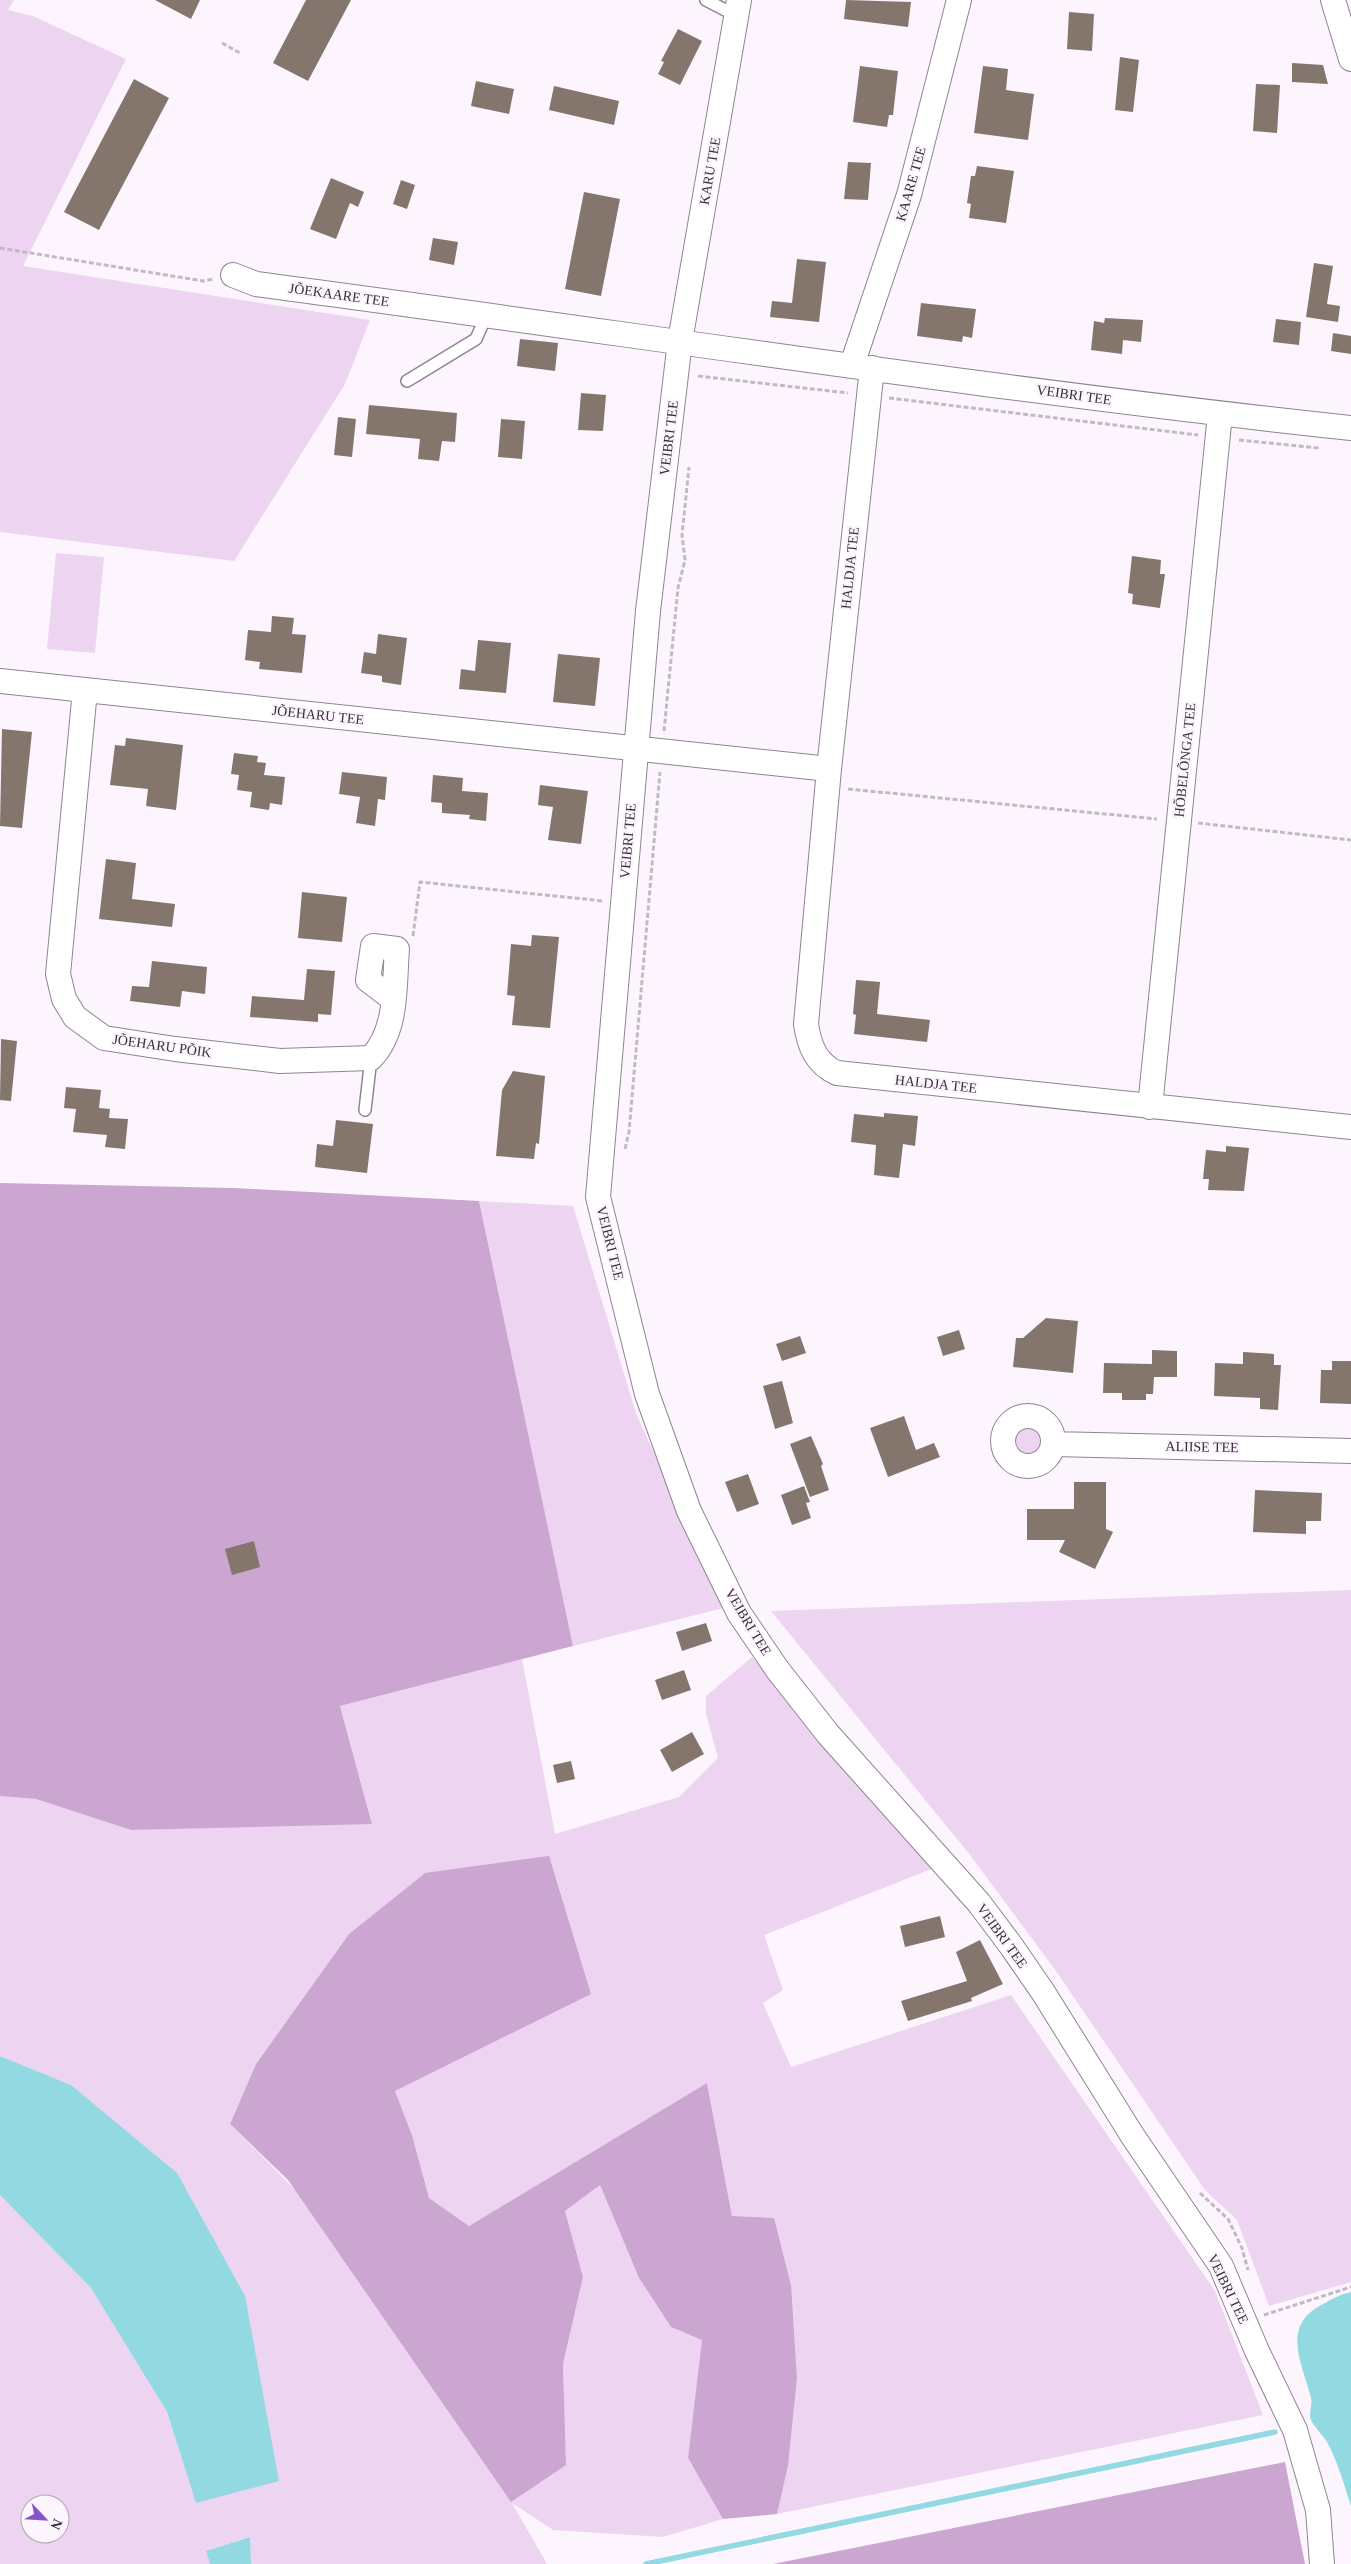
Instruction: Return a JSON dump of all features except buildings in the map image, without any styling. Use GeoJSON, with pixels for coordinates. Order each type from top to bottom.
{"type":"FeatureCollection","features":[{"type":"Feature","properties":{"kind":"street","name":"KAARE TEE"},"geometry":{"type":"LineString","coordinates":[[862,366],[909,195],[959,0]]}},
{"type":"Feature","properties":{"kind":"street"},"geometry":{"type":"LineString","coordinates":[[1333,0],[1351,59]]}},
{"type":"Feature","properties":{"kind":"street","name":"KARU TEE"},"geometry":{"type":"LineString","coordinates":[[680,341],[738,8]]}},
{"type":"Feature","properties":{"kind":"street","name":"JÕEKAARE TEE"},"geometry":{"type":"LineString","coordinates":[[233,275],[256,284],[680,341]]}},
{"type":"Feature","properties":{"kind":"street","name":"VEIBRI TEE"},"geometry":{"type":"LineString","coordinates":[[1322,2564],[1318,2510],[1295,2430],[1257,2351],[1221,2266],[1132,2135],[1043,1992],[979,1903],[834,1741],[777,1669],[739,1613],[689,1511],[647,1394],[598,1197],[648,611],[680,341],[1220,414],[1351,428]]}},
{"type":"Feature","properties":{"kind":"street","name":"HALDJA TEE"},"geometry":{"type":"LineString","coordinates":[[862,366],[881,401],[840,785],[806,1024],[812,1048],[826,1066],[837,1073],[1351,1126]]}},
{"type":"Feature","properties":{"kind":"street","name":"HÕBELÕNGA TEE"},"geometry":{"type":"LineString","coordinates":[[1150,1106],[1220,414]]}},
{"type":"Feature","properties":{"kind":"street","name":"JÕEHARU TEE"},"geometry":{"type":"LineString","coordinates":[[0,680],[636,748]]}},
{"type":"Feature","properties":{"kind":"street","name":"JÕEHARU PÕIK"},"geometry":{"type":"LineString","coordinates":[[85,690],[58,974],[64,998],[75,1017],[104,1038],[175,1049],[280,1061],[371,1058]]}},
{"type":"Feature","properties":{"kind":"street"},"geometry":{"type":"LineString","coordinates":[[636,748],[662,750],[840,785]]}},
{"type":"Feature","properties":{"kind":"street"},"geometry":{"type":"LineString","coordinates":[[371,1058],[380,1049],[389,1029],[393,999]]}},
{"type":"Feature","properties":{"kind":"street","name":"ALIISE TEE"},"geometry":{"type":"LineString","coordinates":[[1053,1444],[1351,1450]]}},
{"type":"Feature","properties":{"kind":"lane"},"geometry":{"type":"LineString","coordinates":[[706,0],[738,8]]}},
{"type":"Feature","properties":{"kind":"lane"},"geometry":{"type":"LineString","coordinates":[[407,381],[476,339],[487,314]]}},
{"type":"Feature","properties":{"kind":"lane"},"geometry":{"type":"LineString","coordinates":[[365,1110],[371,1058]]}},
{"type":"Feature","properties":{"kind":"path"},"geometry":{"type":"LineString","coordinates":[[222,43],[240,53]]}},
{"type":"Feature","properties":{"kind":"path"},"geometry":{"type":"LineString","coordinates":[[0,248],[203,281],[233,275]]}},
{"type":"Feature","properties":{"kind":"path"},"geometry":{"type":"LineString","coordinates":[[697,385],[698,376],[881,401],[1323,449]]}},
{"type":"Feature","properties":{"kind":"path"},"geometry":{"type":"LineString","coordinates":[[622,1154],[629,1132],[662,750],[678,588],[685,560],[682,535],[690,460]]}},
{"type":"Feature","properties":{"kind":"path"},"geometry":{"type":"LineString","coordinates":[[840,785],[1351,840]]}},
{"type":"Feature","properties":{"kind":"path"},"geometry":{"type":"LineString","coordinates":[[413,938],[420,882],[609,902]]}},
{"type":"Feature","properties":{"kind":"path"},"geometry":{"type":"LineString","coordinates":[[1196,2189],[1228,2219],[1242,2248],[1249,2274]]}},
{"type":"Feature","properties":{"kind":"path"},"geometry":{"type":"LineString","coordinates":[[1259,2307],[1261,2316],[1351,2287]]}},
{"type":"Feature","properties":{"kind":"shaded area"},"geometry":{"type":"Polygon","coordinates":[[[0,0],[14,0],[8,10],[33,16],[126,59],[23,266],[370,320],[345,384],[234,561],[0,532],[0,0]]]}},
{"type":"Feature","properties":{"kind":"shaded area"},"geometry":{"type":"Polygon","coordinates":[[[56,553],[104,557],[95,653],[47,649],[56,553]]]}},
{"type":"Feature","properties":{"kind":"shaded area"},"geometry":{"type":"Polygon","coordinates":[[[0,1183],[234,1188],[479,1201],[573,1646],[340,1706],[372,1824],[131,1830],[36,1799],[0,1796],[0,1183]]]}},
{"type":"Feature","properties":{"kind":"shaded area"},"geometry":{"type":"Polygon","coordinates":[[[479,1201],[573,1206],[636,1413],[723,1608],[573,1646],[479,1201]]]}},
{"type":"Feature","properties":{"kind":"shaded area"},"geometry":{"type":"Polygon","coordinates":[[[1028,1422],[1042,1427],[1047,1441],[1042,1455],[1028,1460],[1014,1455],[1009,1441],[1014,1427],[1028,1422]]]}},
{"type":"Feature","properties":{"kind":"shaded area"},"geometry":{"type":"Polygon","coordinates":[[[1351,1590],[1351,2282],[1269,2306],[1237,2220],[1205,2190],[1056,1971],[970,1855],[771,1611],[1351,1590]]]}},
{"type":"Feature","properties":{"kind":"shaded area"},"geometry":{"type":"Polygon","coordinates":[[[752,1657],[934,1868],[764,1935],[783,1990],[763,2003],[791,2067],[1011,1995],[1215,2291],[1263,2415],[777,2514],[788,2466],[797,2379],[732,2216],[707,2083],[469,2226],[429,2198],[412,2135],[395,2091],[591,1993],[425,1873],[349,1934],[256,2064],[230,2124],[566,2465],[563,2364],[583,2277],[565,2211],[600,2185],[639,2278],[671,2327],[703,2340],[688,2458],[723,2519],[663,2537],[553,2530],[512,2503],[547,2564],[251,2564],[249,2537],[206,2551],[210,2564],[0,2564],[0,2195],[91,2288],[167,2412],[196,2503],[71,2085],[0,2056],[0,1796],[36,1799],[131,1830],[372,1823],[340,1706],[522,1659],[555,1834],[679,1797],[718,1758],[706,1714],[706,1696],[752,1657]]]}},
{"type":"Feature","properties":{"kind":"shaded area"},"geometry":{"type":"Polygon","coordinates":[[[549,1856],[591,1994],[395,2091],[412,2135],[429,2198],[469,2226],[707,2083],[732,2216],[774,2218],[791,2285],[797,2379],[788,2466],[777,2514],[723,2519],[688,2458],[702,2340],[671,2327],[639,2278],[600,2185],[565,2211],[583,2277],[563,2364],[566,2465],[511,2502],[288,2180],[230,2124],[256,2064],[349,1934],[425,1873],[549,1856]]]}},
{"type":"Feature","properties":{"kind":"shaded area"},"geometry":{"type":"Polygon","coordinates":[[[1285,2462],[1305,2564],[773,2564],[1285,2462]]]}},
{"type":"Feature","properties":{"kind":"water"},"geometry":{"type":"Polygon","coordinates":[[[0,2056],[71,2085],[177,2173],[245,2296],[279,2481],[196,2503],[167,2412],[91,2288],[0,2195],[0,2056]]]}},
{"type":"Feature","properties":{"kind":"water"},"geometry":{"type":"Polygon","coordinates":[[[1351,2292],[1351,2506],[1331,2450],[1311,2420],[1311,2398],[1300,2358],[1298,2334],[1302,2323],[1310,2313],[1323,2304],[1351,2292]]]}},
{"type":"Feature","properties":{"kind":"water"},"geometry":{"type":"Polygon","coordinates":[[[250,2537],[251,2564],[210,2564],[206,2551],[250,2537]]]}},
{"type":"Feature","properties":{"kind":"waterway"},"geometry":{"type":"LineString","coordinates":[[646,2564],[1275,2432]]}}]}
